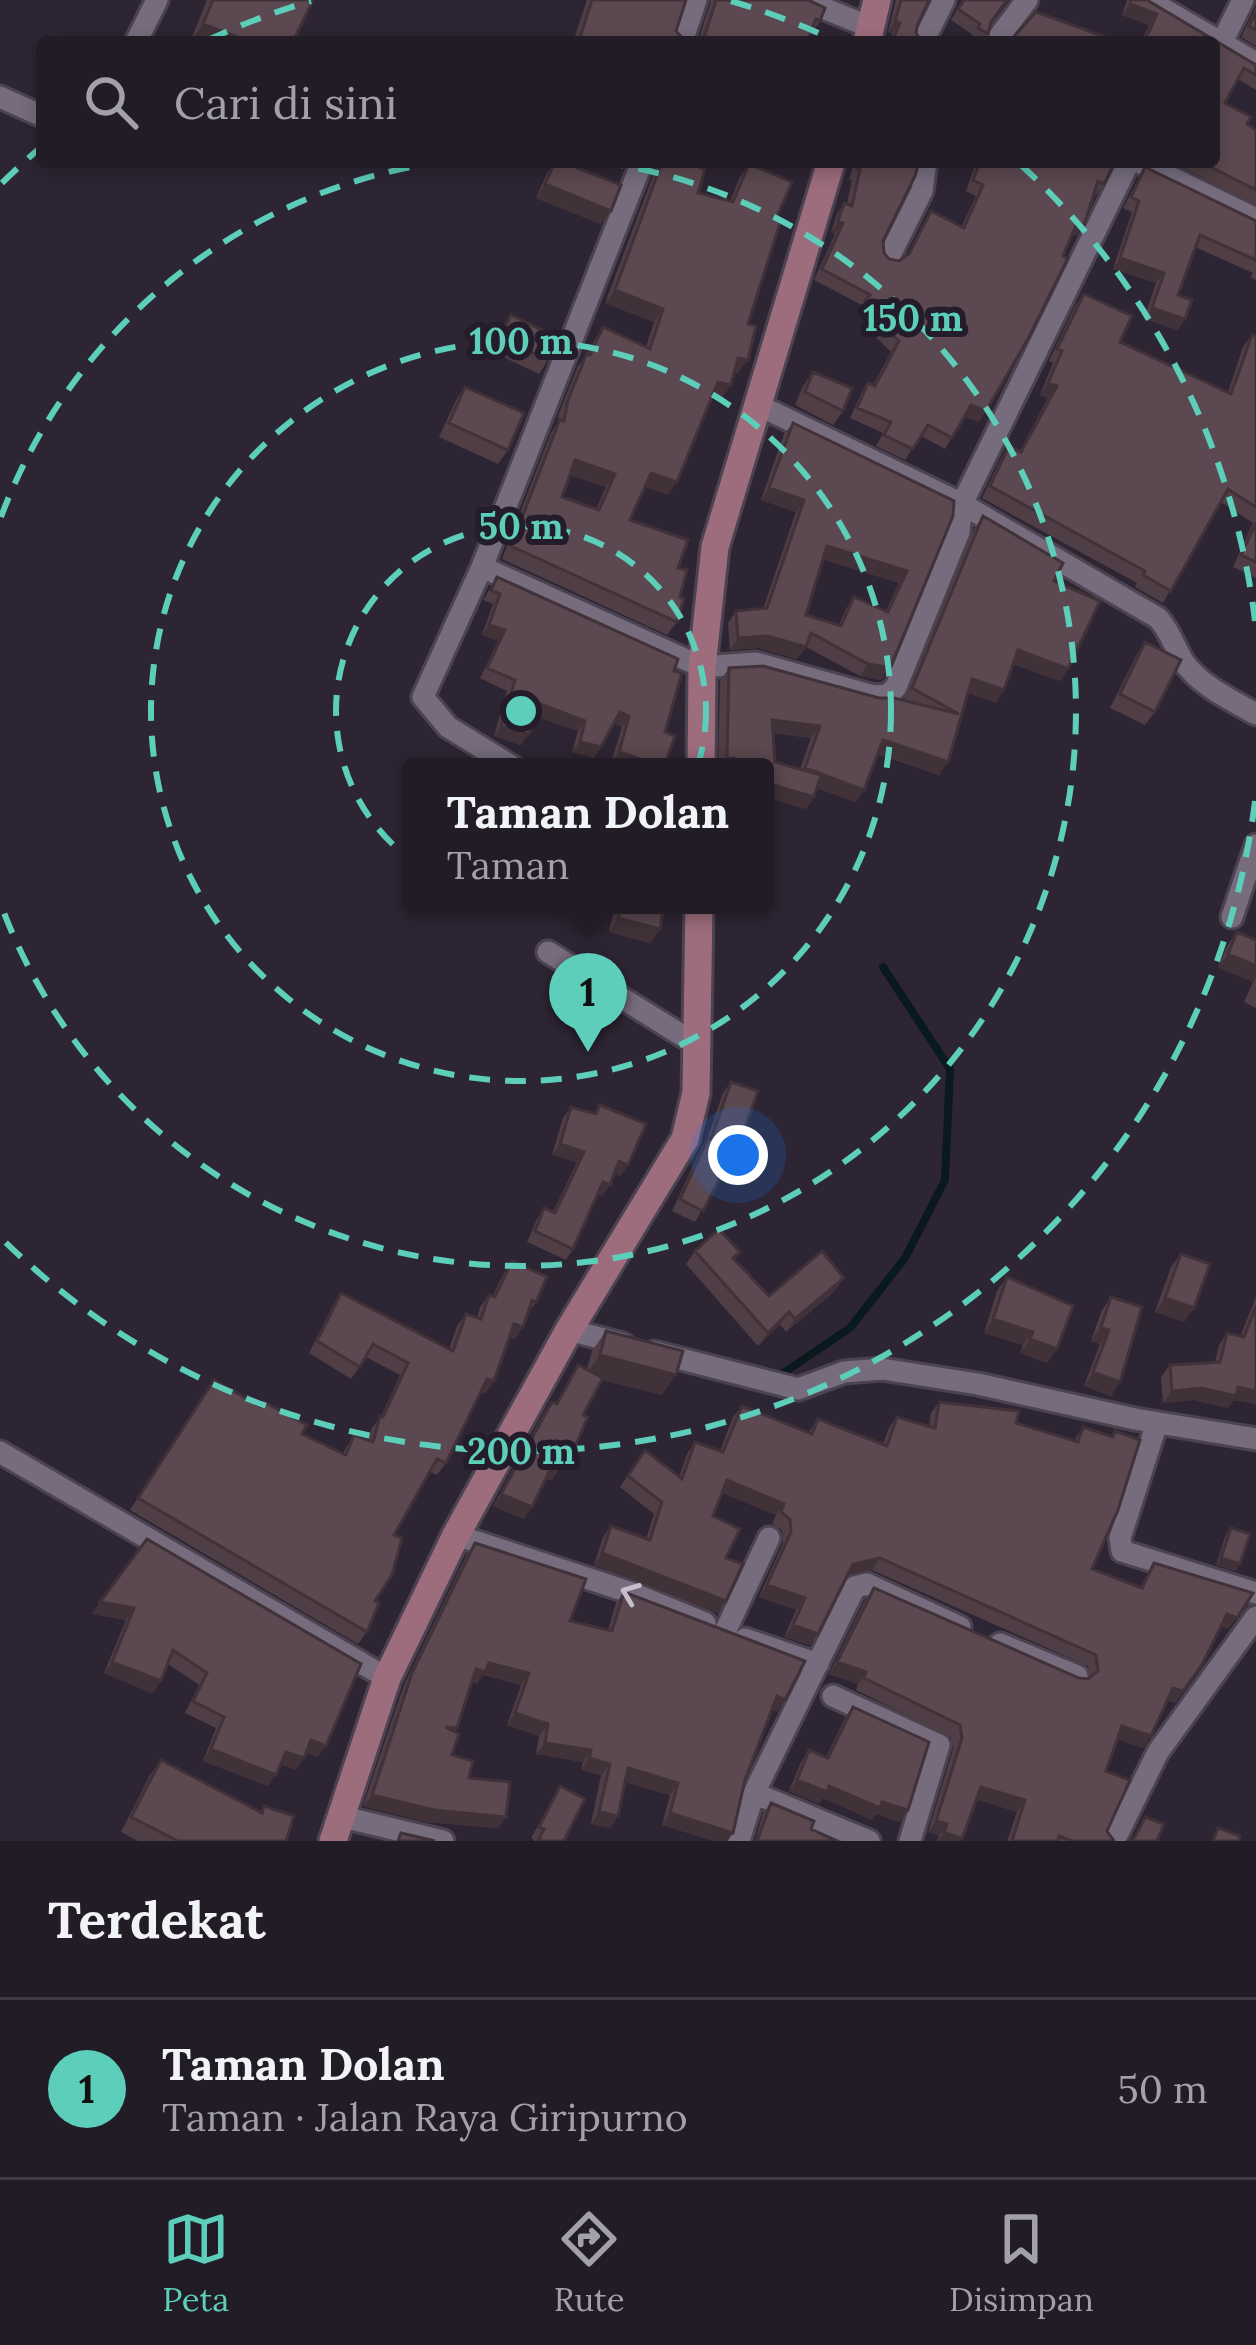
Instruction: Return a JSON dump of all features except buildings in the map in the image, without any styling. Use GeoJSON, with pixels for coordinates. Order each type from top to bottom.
{"type":"FeatureCollection","features":[{"type":"Feature","properties":{"kind":"main road"},"geometry":{"type":"LineString","coordinates":[[700,758],[703,667],[715,548],[829,168]]}},
{"type":"Feature","properties":{"kind":"main road"},"geometry":{"type":"LineString","coordinates":[[338,1829],[388,1678],[456,1535],[569,1330],[677,1156],[693,1116],[699,1046],[699,914]]}},
{"type":"Feature","properties":{"kind":"street"},"geometry":{"type":"LineString","coordinates":[[139,36],[158,0]]}},
{"type":"Feature","properties":{"kind":"street"},"geometry":{"type":"LineString","coordinates":[[684,36],[696,0]]}},
{"type":"Feature","properties":{"kind":"street"},"geometry":{"type":"LineString","coordinates":[[802,0],[871,23]]}},
{"type":"Feature","properties":{"kind":"street"},"geometry":{"type":"LineString","coordinates":[[926,36],[944,0]]}},
{"type":"Feature","properties":{"kind":"street"},"geometry":{"type":"LineString","coordinates":[[1000,36],[1028,0]]}},
{"type":"Feature","properties":{"kind":"street"},"geometry":{"type":"LineString","coordinates":[[1148,0],[1211,36]]}},
{"type":"Feature","properties":{"kind":"street"},"geometry":{"type":"LineString","coordinates":[[1243,0],[1222,42],[1256,63]]}},
{"type":"Feature","properties":{"kind":"street"},"geometry":{"type":"LineString","coordinates":[[0,97],[36,113]]}},
{"type":"Feature","properties":{"kind":"street"},"geometry":{"type":"LineString","coordinates":[[498,758],[448,727],[423,698],[482,567],[640,168]]}},
{"type":"Feature","properties":{"kind":"street"},"geometry":{"type":"LineString","coordinates":[[889,257],[922,191],[925,168]]}},
{"type":"Feature","properties":{"kind":"street"},"geometry":{"type":"LineString","coordinates":[[482,567],[703,667],[763,665],[874,696],[891,693],[958,532],[962,504],[1126,168]]}},
{"type":"Feature","properties":{"kind":"street"},"geometry":{"type":"LineString","coordinates":[[1151,168],[1256,219]]}},
{"type":"Feature","properties":{"kind":"street"},"geometry":{"type":"LineString","coordinates":[[756,404],[962,504],[1158,618],[1185,664],[1215,691],[1256,714]]}},
{"type":"Feature","properties":{"kind":"street"},"geometry":{"type":"LineString","coordinates":[[1232,917],[1256,844]]}},
{"type":"Feature","properties":{"kind":"street"},"geometry":{"type":"LineString","coordinates":[[548,952],[699,1046]]}},
{"type":"Feature","properties":{"kind":"street"},"geometry":{"type":"LineString","coordinates":[[569,1330],[799,1389],[844,1372],[883,1369],[1256,1438]]}},
{"type":"Feature","properties":{"kind":"street"},"geometry":{"type":"LineString","coordinates":[[1156,1423],[1120,1538],[1122,1551],[1256,1593]]}},
{"type":"Feature","properties":{"kind":"street"},"geometry":{"type":"LineString","coordinates":[[0,1451],[388,1678]]}},
{"type":"Feature","properties":{"kind":"street"},"geometry":{"type":"LineString","coordinates":[[456,1535],[629,1592],[818,1664]]}},
{"type":"Feature","properties":{"kind":"street"},"geometry":{"type":"LineString","coordinates":[[725,1632],[769,1538]]}},
{"type":"Feature","properties":{"kind":"street"},"geometry":{"type":"LineString","coordinates":[[739,1841],[754,1793],[851,1591],[863,1584],[1077,1676]]}},
{"type":"Feature","properties":{"kind":"street"},"geometry":{"type":"LineString","coordinates":[[1114,1841],[1158,1752],[1256,1617]]}},
{"type":"Feature","properties":{"kind":"street"},"geometry":{"type":"LineString","coordinates":[[833,1696],[939,1744],[910,1841]]}},
{"type":"Feature","properties":{"kind":"street"},"geometry":{"type":"LineString","coordinates":[[754,1793],[869,1841]]}},
{"type":"Feature","properties":{"kind":"street"},"geometry":{"type":"LineString","coordinates":[[338,1829],[442,1841]]}},
{"type":"Feature","properties":{"kind":"waterway"},"geometry":{"type":"LineString","coordinates":[[782,1374],[850,1328],[905,1258],[945,1180],[950,1069],[883,967]]}},
{"type":"Feature","properties":{"kind":"place","name":"Taman Dolan"},"geometry":{"type":"Point","coordinates":[588,1052]}}]}
